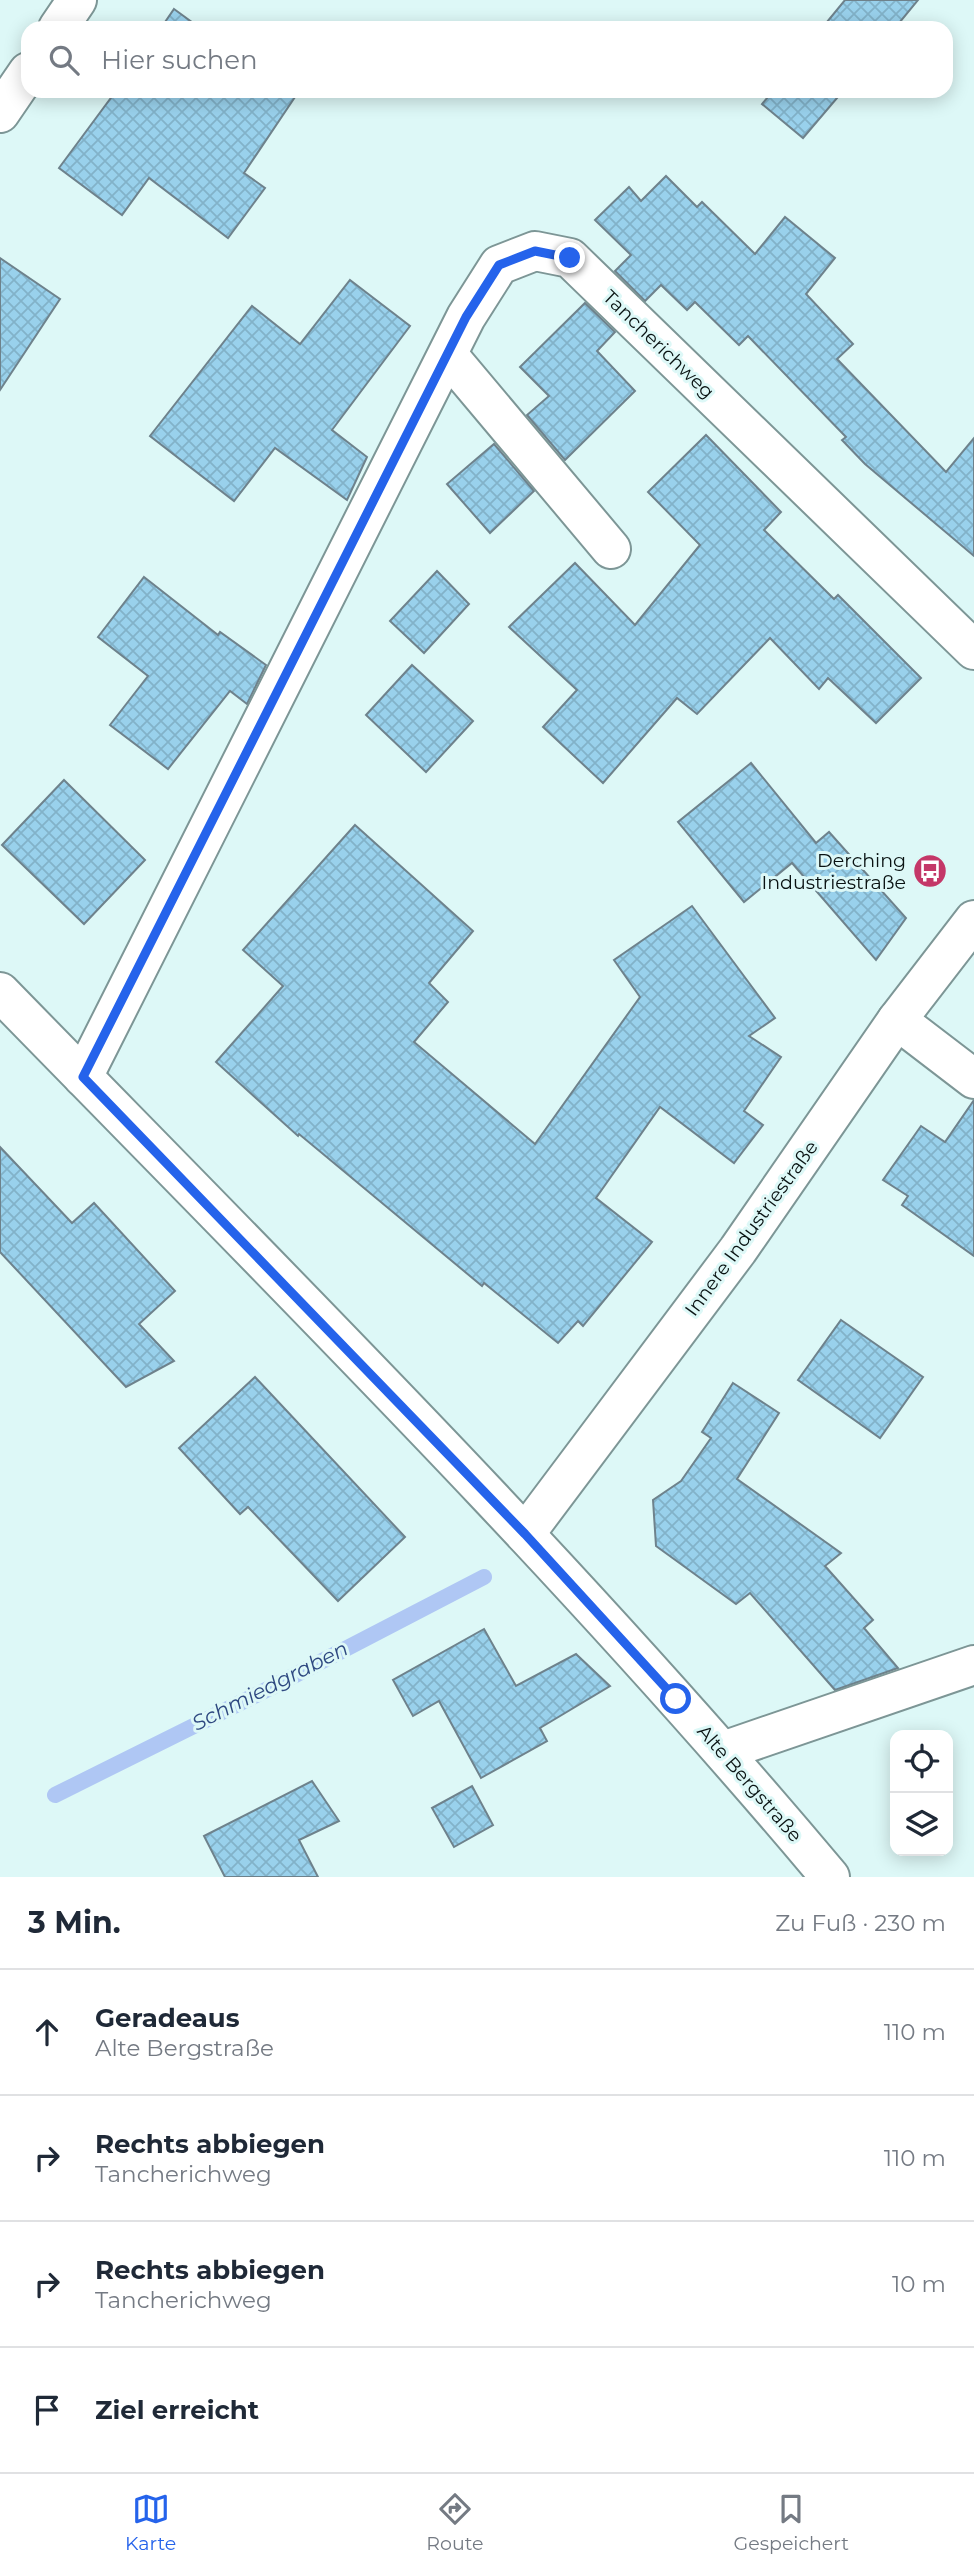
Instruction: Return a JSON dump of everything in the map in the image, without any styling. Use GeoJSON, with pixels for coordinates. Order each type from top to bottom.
{"type":"FeatureCollection","features":[{"type":"Feature","properties":{"kind":"street"},"geometry":{"type":"LineString","coordinates":[[63,21],[77,0]]}},
{"type":"Feature","properties":{"kind":"street"},"geometry":{"type":"LineString","coordinates":[[0,113],[21,82]]}},
{"type":"Feature","properties":{"kind":"street","name":"Tancherichweg"},"geometry":{"type":"LineString","coordinates":[[83,1077],[466,317],[499,265],[535,251],[570,258],[974,650]]}},
{"type":"Feature","properties":{"kind":"street"},"geometry":{"type":"LineString","coordinates":[[448,355],[611,550]]}},
{"type":"Feature","properties":{"kind":"street","name":"Innere Industriestraße"},"geometry":{"type":"LineString","coordinates":[[525,1534],[738,1250],[897,1020],[974,920]]}},
{"type":"Feature","properties":{"kind":"street","name":"Alte Bergstraße"},"geometry":{"type":"LineString","coordinates":[[0,992],[525,1534],[723,1751],[830,1877]]}},
{"type":"Feature","properties":{"kind":"street"},"geometry":{"type":"LineString","coordinates":[[897,1020],[974,1079]]}},
{"type":"Feature","properties":{"kind":"street"},"geometry":{"type":"LineString","coordinates":[[723,1751],[974,1665]]}},
{"type":"Feature","properties":{"kind":"building"},"geometry":{"type":"Polygon","coordinates":[[[845,0],[918,0],[901,21],[828,21],[845,0]]]}},
{"type":"Feature","properties":{"kind":"building"},"geometry":{"type":"Polygon","coordinates":[[[174,9],[190,21],[166,21],[174,9]]]}},
{"type":"Feature","properties":{"kind":"building"},"geometry":{"type":"Polygon","coordinates":[[[111,98],[294,98],[244,173],[265,188],[228,238],[149,178],[122,215],[59,168],[111,98]]]}},
{"type":"Feature","properties":{"kind":"building"},"geometry":{"type":"Polygon","coordinates":[[[767,98],[837,98],[803,138],[762,104],[767,98]]]}},
{"type":"Feature","properties":{"kind":"building"},"geometry":{"type":"Polygon","coordinates":[[[666,176],[697,207],[702,202],[755,254],[785,217],[835,258],[806,294],[853,344],[837,359],[946,472],[974,438],[974,556],[865,464],[842,440],[846,437],[748,336],[739,345],[695,302],[687,310],[661,285],[645,301],[615,271],[631,255],[595,220],[629,187],[641,201],[666,176]]]}},
{"type":"Feature","properties":{"kind":"building"},"geometry":{"type":"Polygon","coordinates":[[[0,258],[60,299],[0,390],[0,258]]]}},
{"type":"Feature","properties":{"kind":"building"},"geometry":{"type":"Polygon","coordinates":[[[350,280],[410,326],[332,430],[367,457],[347,500],[275,448],[234,501],[150,436],[252,306],[300,344],[350,280]]]}},
{"type":"Feature","properties":{"kind":"building"},"geometry":{"type":"Polygon","coordinates":[[[585,303],[615,332],[597,351],[635,391],[565,460],[527,415],[549,396],[520,367],[585,303]]]}},
{"type":"Feature","properties":{"kind":"building"},"geometry":{"type":"Polygon","coordinates":[[[706,435],[781,512],[764,530],[834,599],[838,595],[921,678],[876,723],[828,678],[819,689],[770,638],[697,714],[677,698],[603,783],[543,727],[577,690],[509,627],[575,563],[635,625],[700,545],[648,492],[706,435]]]}},
{"type":"Feature","properties":{"kind":"building"},"geometry":{"type":"Polygon","coordinates":[[[494,444],[534,491],[490,533],[447,484],[494,444]]]}},
{"type":"Feature","properties":{"kind":"building"},"geometry":{"type":"Polygon","coordinates":[[[437,571],[469,604],[424,653],[390,621],[437,571]]]}},
{"type":"Feature","properties":{"kind":"building"},"geometry":{"type":"Polygon","coordinates":[[[144,577],[218,635],[220,632],[266,665],[247,704],[230,691],[168,769],[110,725],[148,676],[98,637],[144,577]]]}},
{"type":"Feature","properties":{"kind":"building"},"geometry":{"type":"Polygon","coordinates":[[[412,665],[473,721],[426,772],[366,715],[412,665]]]}},
{"type":"Feature","properties":{"kind":"building"},"geometry":{"type":"Polygon","coordinates":[[[751,763],[816,843],[829,832],[906,918],[876,960],[792,863],[744,902],[678,822],[751,763]]]}},
{"type":"Feature","properties":{"kind":"building"},"geometry":{"type":"Polygon","coordinates":[[[64,780],[145,860],[84,924],[2,845],[64,780]]]}},
{"type":"Feature","properties":{"kind":"building"},"geometry":{"type":"Polygon","coordinates":[[[355,825],[473,931],[429,983],[448,1002],[414,1042],[535,1144],[640,997],[614,960],[692,906],[775,1018],[749,1036],[781,1057],[744,1111],[763,1125],[734,1163],[660,1107],[596,1198],[652,1242],[583,1326],[578,1321],[558,1343],[484,1283],[482,1286],[299,1134],[298,1136],[216,1062],[283,986],[243,950],[355,825]]]}},
{"type":"Feature","properties":{"kind":"building"},"geometry":{"type":"Polygon","coordinates":[[[974,1100],[974,1256],[902,1205],[908,1196],[883,1180],[921,1126],[945,1142],[974,1100]]]}},
{"type":"Feature","properties":{"kind":"building"},"geometry":{"type":"Polygon","coordinates":[[[0,1147],[72,1223],[94,1203],[175,1291],[139,1324],[174,1361],[126,1387],[0,1252],[0,1147]]]}},
{"type":"Feature","properties":{"kind":"building"},"geometry":{"type":"Polygon","coordinates":[[[841,1320],[923,1377],[880,1438],[798,1380],[841,1320]]]}},
{"type":"Feature","properties":{"kind":"building"},"geometry":{"type":"Polygon","coordinates":[[[255,1377],[405,1537],[338,1601],[248,1507],[240,1514],[179,1448],[255,1377]]]}},
{"type":"Feature","properties":{"kind":"building"},"geometry":{"type":"Polygon","coordinates":[[[733,1383],[779,1413],[737,1479],[841,1553],[825,1566],[873,1620],[864,1628],[898,1668],[835,1690],[750,1593],[736,1604],[656,1546],[653,1500],[681,1481],[711,1438],[702,1432],[733,1383]]]}},
{"type":"Feature","properties":{"kind":"building"},"geometry":{"type":"Polygon","coordinates":[[[484,1629],[516,1686],[576,1654],[610,1686],[540,1728],[547,1741],[481,1778],[439,1701],[413,1716],[393,1680],[484,1629]]]}},
{"type":"Feature","properties":{"kind":"building"},"geometry":{"type":"Polygon","coordinates":[[[312,1781],[339,1821],[299,1840],[318,1877],[225,1877],[204,1836],[312,1781]]]}},
{"type":"Feature","properties":{"kind":"building"},"geometry":{"type":"Polygon","coordinates":[[[472,1786],[493,1825],[454,1847],[432,1808],[472,1786]]]}},
{"type":"Feature","properties":{"kind":"waterway","name":"Schmiedgraben"},"geometry":{"type":"LineString","coordinates":[[55,1795],[484,1577]]}},
{"type":"Feature","properties":{"kind":"place","name":"Derching Industriestraße"},"geometry":{"type":"Point","coordinates":[930,871]}},
{"type":"Feature","properties":{"kind":"route"},"geometry":{"type":"LineString","coordinates":[[570,258],[535,251],[499,265],[466,317],[83,1077],[525,1534],[676,1699]]}}]}
